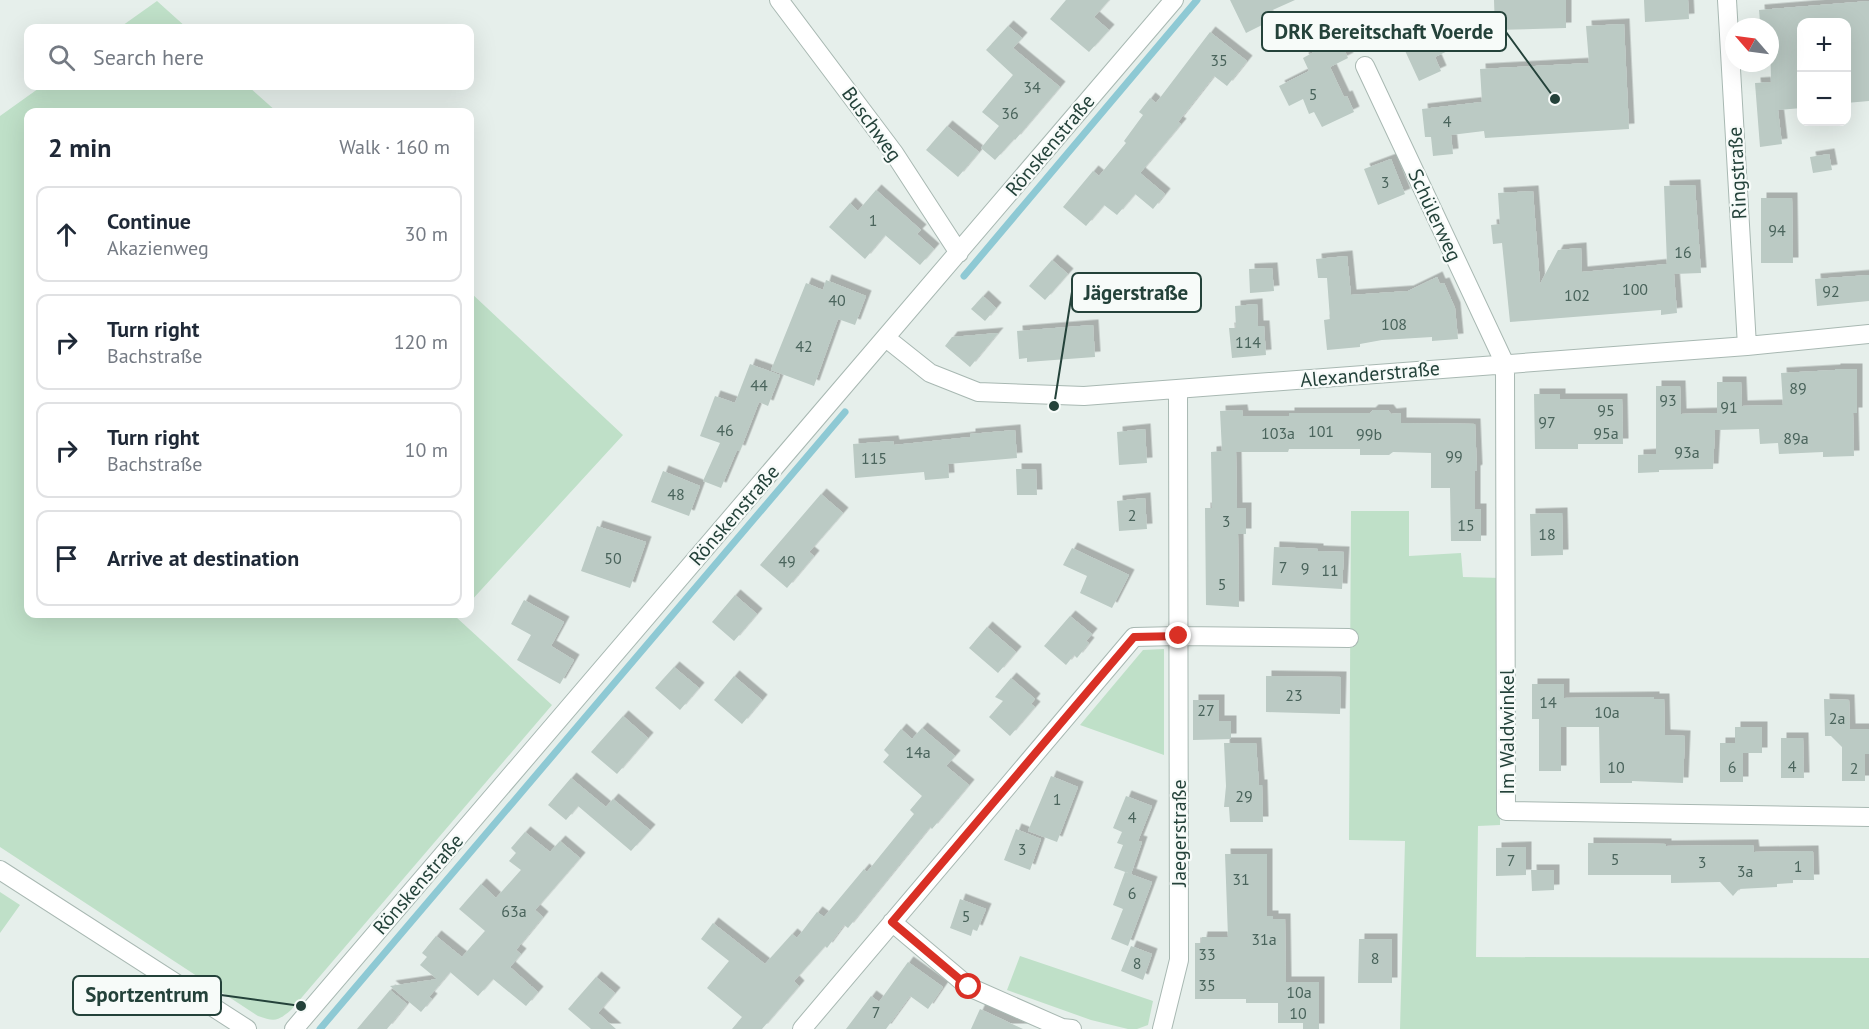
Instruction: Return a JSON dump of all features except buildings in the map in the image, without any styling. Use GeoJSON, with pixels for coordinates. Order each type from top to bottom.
{"type":"FeatureCollection","features":[{"type":"Feature","properties":{"kind":"street","name":"Buschweg"},"geometry":{"type":"LineString","coordinates":[[778,0],[894,153],[959,253]]}},
{"type":"Feature","properties":{"kind":"street","name":"Rönskenstraße"},"geometry":{"type":"LineString","coordinates":[[294,1029],[1174,0]]}},
{"type":"Feature","properties":{"kind":"street","name":"Ringstraße"},"geometry":{"type":"LineString","coordinates":[[1727,0],[1747,346]]}},
{"type":"Feature","properties":{"kind":"street","name":"Schülerweg"},"geometry":{"type":"LineString","coordinates":[[1365,66],[1505,364]]}},
{"type":"Feature","properties":{"kind":"street","name":"Alexanderstraße"},"geometry":{"type":"LineString","coordinates":[[886,338],[930,373],[978,392],[1084,396],[1747,346],[1869,334]]}},
{"type":"Feature","properties":{"kind":"street","name":"Im Waldwinkel"},"geometry":{"type":"LineString","coordinates":[[1505,364],[1506,810],[1869,816]]}},
{"type":"Feature","properties":{"kind":"street","name":"Jaegerstraße"},"geometry":{"type":"LineString","coordinates":[[1162,1029],[1179,960],[1178,390]]}},
{"type":"Feature","properties":{"kind":"street"},"geometry":{"type":"LineString","coordinates":[[802,1029],[1134,637],[1349,639]]}},
{"type":"Feature","properties":{"kind":"street"},"geometry":{"type":"LineString","coordinates":[[0,870],[247,1029]]}},
{"type":"Feature","properties":{"kind":"street"},"geometry":{"type":"LineString","coordinates":[[892,922],[969,987],[1062,1028],[1072,1029]]}},
{"type":"Feature","properties":{"kind":"green space"},"geometry":{"type":"Polygon","coordinates":[[[157,1],[183,24],[125,24],[157,1]]]}},
{"type":"Feature","properties":{"kind":"green space"},"geometry":{"type":"Polygon","coordinates":[[[36,90],[252,90],[273,108],[24,108],[24,618],[457,618],[552,705],[291,1010],[276,1019],[258,1016],[0,847],[0,116],[36,90]]]}},
{"type":"Feature","properties":{"kind":"green space"},"geometry":{"type":"Polygon","coordinates":[[[474,296],[623,435],[474,598],[474,296]]]}},
{"type":"Feature","properties":{"kind":"green space"},"geometry":{"type":"Polygon","coordinates":[[[1351,511],[1409,511],[1409,556],[1461,553],[1463,577],[1502,578],[1500,825],[1478,826],[1476,957],[1869,958],[1869,1029],[1400,1029],[1405,841],[1349,840],[1351,511]]]}},
{"type":"Feature","properties":{"kind":"green space"},"geometry":{"type":"Polygon","coordinates":[[[1164,649],[1164,755],[1080,725],[1143,650],[1164,649]]]}},
{"type":"Feature","properties":{"kind":"green space"},"geometry":{"type":"Polygon","coordinates":[[[0,892],[20,905],[0,933],[0,892]]]}},
{"type":"Feature","properties":{"kind":"green space"},"geometry":{"type":"Polygon","coordinates":[[[1020,956],[1153,1001],[1148,1025],[1128,1029],[1091,1020],[1007,990],[1020,956]]]}},
{"type":"Feature","properties":{"kind":"waterway"},"geometry":{"type":"LineString","coordinates":[[964,276],[1197,0]]}},
{"type":"Feature","properties":{"kind":"waterway"},"geometry":{"type":"LineString","coordinates":[[320,1029],[845,412]]}},
{"type":"Feature","properties":{"kind":"place","name":"DRK Bereitschaft Voerde"},"geometry":{"type":"Point","coordinates":[1555,99]}},
{"type":"Feature","properties":{"kind":"place","name":"Jägerstraße"},"geometry":{"type":"Point","coordinates":[1054,406]}},
{"type":"Feature","properties":{"kind":"place","name":"Sportzentrum"},"geometry":{"type":"Point","coordinates":[301,1006]}},
{"type":"Feature","properties":{"kind":"route"},"geometry":{"type":"LineString","coordinates":[[969,987],[892,922],[1134,637],[1179,636]]}}]}
